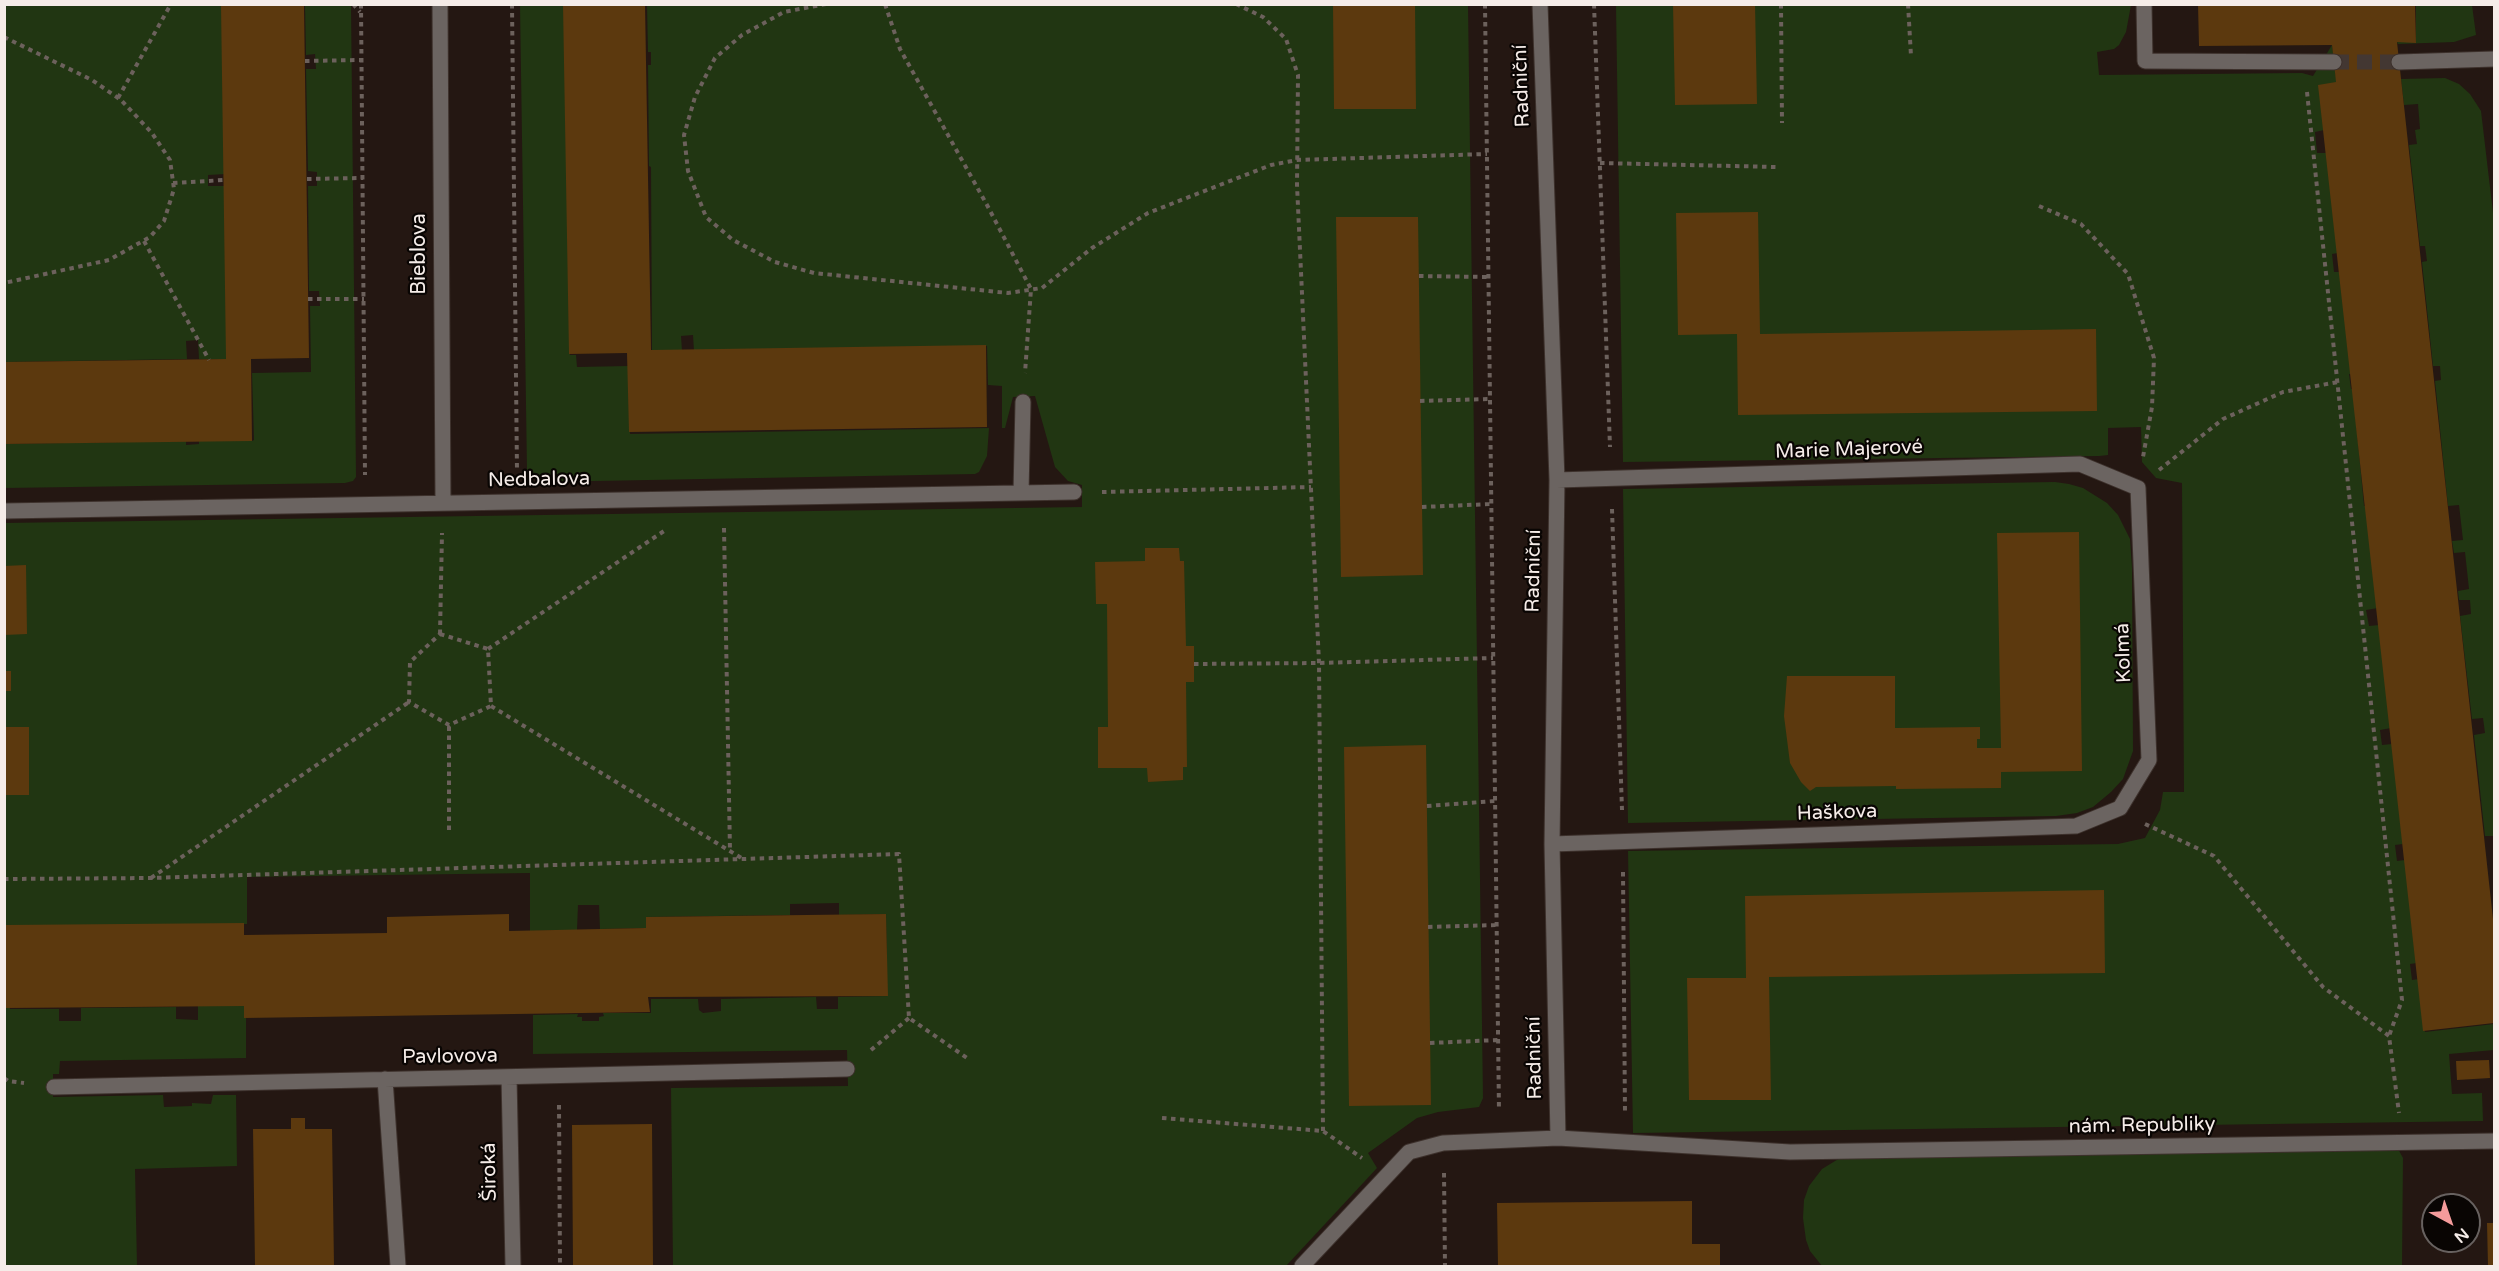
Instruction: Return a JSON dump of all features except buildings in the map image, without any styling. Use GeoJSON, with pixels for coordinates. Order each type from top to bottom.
{"type":"FeatureCollection","features":[{"type":"Feature","properties":{"kind":"street","name":"Bieblova"},"geometry":{"type":"LineString","coordinates":[[440,4],[442,502]]}},
{"type":"Feature","properties":{"kind":"street","name":"Radniční"},"geometry":{"type":"LineString","coordinates":[[1540,4],[1557,480],[1552,844],[1558,1138]]}},
{"type":"Feature","properties":{"kind":"street"},"geometry":{"type":"LineString","coordinates":[[2144,4],[2145,61],[2334,62]]}},
{"type":"Feature","properties":{"kind":"street"},"geometry":{"type":"LineString","coordinates":[[2399,62],[2494,59]]}},
{"type":"Feature","properties":{"kind":"street"},"geometry":{"type":"LineString","coordinates":[[1021,493],[1023,402]]}},
{"type":"Feature","properties":{"kind":"street","name":"Marie Majerové"},"geometry":{"type":"LineString","coordinates":[[1557,480],[2080,464],[2138,488]]}},
{"type":"Feature","properties":{"kind":"street","name":"Kolmá"},"geometry":{"type":"LineString","coordinates":[[2120,808],[2149,760],[2138,488]]}},
{"type":"Feature","properties":{"kind":"street","name":"Nedbalova"},"geometry":{"type":"LineString","coordinates":[[4,512],[442,502],[1074,492]]}},
{"type":"Feature","properties":{"kind":"street","name":"Haškova"},"geometry":{"type":"LineString","coordinates":[[1552,844],[2076,826],[2120,808]]}},
{"type":"Feature","properties":{"kind":"street","name":"Pavlovova"},"geometry":{"type":"LineString","coordinates":[[54,1087],[847,1069]]}},
{"type":"Feature","properties":{"kind":"street","name":"Široká"},"geometry":{"type":"LineString","coordinates":[[509,1077],[513,1266]]}},
{"type":"Feature","properties":{"kind":"street"},"geometry":{"type":"LineString","coordinates":[[385,1079],[398,1266]]}},
{"type":"Feature","properties":{"kind":"street","name":"nám. Republiky"},"geometry":{"type":"LineString","coordinates":[[1302,1266],[1409,1152],[1443,1143],[1558,1138],[1790,1152],[2494,1142]]}},
{"type":"Feature","properties":{"kind":"path"},"geometry":{"type":"LineString","coordinates":[[118,98],[171,4]]}},
{"type":"Feature","properties":{"kind":"path"},"geometry":{"type":"LineString","coordinates":[[353,4],[361,12]]}},
{"type":"Feature","properties":{"kind":"path"},"geometry":{"type":"LineString","coordinates":[[361,4],[365,504]]}},
{"type":"Feature","properties":{"kind":"path"},"geometry":{"type":"LineString","coordinates":[[512,4],[518,501]]}},
{"type":"Feature","properties":{"kind":"path"},"geometry":{"type":"LineString","coordinates":[[826,4],[784,12],[742,34],[715,58],[694,97],[684,135],[688,171],[705,217],[733,240],[775,262],[814,273],[1008,293],[1042,288],[1092,248],[1148,213],[1271,165],[1297,160],[1487,154]]}},
{"type":"Feature","properties":{"kind":"path"},"geometry":{"type":"LineString","coordinates":[[885,4],[900,49],[1031,289],[1023,402]]}},
{"type":"Feature","properties":{"kind":"path"},"geometry":{"type":"LineString","coordinates":[[1236,4],[1263,17],[1286,39],[1298,75],[1297,160],[1319,663],[1323,1131]]}},
{"type":"Feature","properties":{"kind":"path"},"geometry":{"type":"LineString","coordinates":[[1485,4],[1499,1140]]}},
{"type":"Feature","properties":{"kind":"path"},"geometry":{"type":"LineString","coordinates":[[1594,4],[1612,479]]}},
{"type":"Feature","properties":{"kind":"path"},"geometry":{"type":"LineString","coordinates":[[1781,4],[1782,123]]}},
{"type":"Feature","properties":{"kind":"path"},"geometry":{"type":"LineString","coordinates":[[1908,4],[1911,56]]}},
{"type":"Feature","properties":{"kind":"path"},"geometry":{"type":"LineString","coordinates":[[4,37],[92,80],[118,98],[152,133],[170,160],[174,189],[164,221],[150,237],[109,261],[4,283]]}},
{"type":"Feature","properties":{"kind":"path"},"geometry":{"type":"LineString","coordinates":[[305,61],[361,60]]}},
{"type":"Feature","properties":{"kind":"path"},"geometry":{"type":"LineString","coordinates":[[2304,62],[2402,1000],[2389,1036],[2404,1143]]}},
{"type":"Feature","properties":{"kind":"path"},"geometry":{"type":"LineString","coordinates":[[1600,162],[1776,167]]}},
{"type":"Feature","properties":{"kind":"path"},"geometry":{"type":"LineString","coordinates":[[307,179],[363,178]]}},
{"type":"Feature","properties":{"kind":"path"},"geometry":{"type":"LineString","coordinates":[[173,183],[224,180]]}},
{"type":"Feature","properties":{"kind":"path"},"geometry":{"type":"LineString","coordinates":[[2038,206],[2081,224],[2128,274],[2154,358],[2152,407],[2138,488]]}},
{"type":"Feature","properties":{"kind":"path"},"geometry":{"type":"LineString","coordinates":[[144,241],[209,360]]}},
{"type":"Feature","properties":{"kind":"path"},"geometry":{"type":"LineString","coordinates":[[1419,276],[1488,277]]}},
{"type":"Feature","properties":{"kind":"path"},"geometry":{"type":"LineString","coordinates":[[308,299],[364,299]]}},
{"type":"Feature","properties":{"kind":"path"},"geometry":{"type":"LineString","coordinates":[[2138,488],[2223,419],[2283,392],[2338,382]]}},
{"type":"Feature","properties":{"kind":"path"},"geometry":{"type":"LineString","coordinates":[[1420,401],[1490,399]]}},
{"type":"Feature","properties":{"kind":"path"},"geometry":{"type":"LineString","coordinates":[[1074,492],[1311,487]]}},
{"type":"Feature","properties":{"kind":"path"},"geometry":{"type":"LineString","coordinates":[[723,497],[730,851]]}},
{"type":"Feature","properties":{"kind":"path"},"geometry":{"type":"LineString","coordinates":[[408,702],[410,662],[440,634],[442,502]]}},
{"type":"Feature","properties":{"kind":"path"},"geometry":{"type":"LineString","coordinates":[[1422,507],[1491,504]]}},
{"type":"Feature","properties":{"kind":"path"},"geometry":{"type":"LineString","coordinates":[[488,649],[665,531]]}},
{"type":"Feature","properties":{"kind":"path"},"geometry":{"type":"LineString","coordinates":[[440,634],[488,649]]}},
{"type":"Feature","properties":{"kind":"path"},"geometry":{"type":"LineString","coordinates":[[488,649],[491,706]]}},
{"type":"Feature","properties":{"kind":"path"},"geometry":{"type":"LineString","coordinates":[[1194,664],[1493,658]]}},
{"type":"Feature","properties":{"kind":"path"},"geometry":{"type":"LineString","coordinates":[[408,702],[449,725]]}},
{"type":"Feature","properties":{"kind":"path"},"geometry":{"type":"LineString","coordinates":[[150,878],[408,702]]}},
{"type":"Feature","properties":{"kind":"path"},"geometry":{"type":"LineString","coordinates":[[491,706],[744,859]]}},
{"type":"Feature","properties":{"kind":"path"},"geometry":{"type":"LineString","coordinates":[[449,725],[491,706]]}},
{"type":"Feature","properties":{"kind":"path"},"geometry":{"type":"LineString","coordinates":[[449,725],[449,830]]}},
{"type":"Feature","properties":{"kind":"path"},"geometry":{"type":"LineString","coordinates":[[1426,806],[1495,801]]}},
{"type":"Feature","properties":{"kind":"path"},"geometry":{"type":"LineString","coordinates":[[2120,808],[2150,828],[2214,856],[2323,987],[2389,1036]]}},
{"type":"Feature","properties":{"kind":"path"},"geometry":{"type":"LineString","coordinates":[[4,879],[150,878],[899,854],[909,1018]]}},
{"type":"Feature","properties":{"kind":"path"},"geometry":{"type":"LineString","coordinates":[[1428,927],[1497,926]]}},
{"type":"Feature","properties":{"kind":"path"},"geometry":{"type":"LineString","coordinates":[[909,1018],[970,1060]]}},
{"type":"Feature","properties":{"kind":"path"},"geometry":{"type":"LineString","coordinates":[[847,1069],[909,1018]]}},
{"type":"Feature","properties":{"kind":"path"},"geometry":{"type":"LineString","coordinates":[[1430,1043],[1498,1040]]}},
{"type":"Feature","properties":{"kind":"path"},"geometry":{"type":"LineString","coordinates":[[559,1075],[560,1266]]}},
{"type":"Feature","properties":{"kind":"path"},"geometry":{"type":"LineString","coordinates":[[1162,1118],[1323,1131],[1387,1175]]}},
{"type":"Feature","properties":{"kind":"path"},"geometry":{"type":"LineString","coordinates":[[1443,1143],[1445,1266]]}},
{"type":"Feature","properties":{"kind":"green space"},"geometry":{"type":"Polygon","coordinates":[[[4,5],[223,5],[226,174],[208,175],[208,186],[226,186],[226,359],[199,359],[198,340],[186,341],[187,359],[5,362],[4,5]]]}},
{"type":"Feature","properties":{"kind":"green space"},"geometry":{"type":"Polygon","coordinates":[[[305,5],[351,5],[356,477],[353,481],[345,483],[5,488],[4,444],[186,441],[186,445],[199,444],[199,441],[252,441],[254,440],[252,373],[311,372],[310,306],[320,306],[319,291],[309,291],[308,186],[317,186],[317,172],[308,171],[306,69],[316,69],[315,54],[306,55],[305,5]]]}},
{"type":"Feature","properties":{"kind":"green space"},"geometry":{"type":"Polygon","coordinates":[[[520,5],[564,5],[570,355],[576,355],[577,367],[629,366],[630,434],[989,428],[987,456],[979,472],[975,474],[540,482],[530,476],[527,471],[520,5]]]}},
{"type":"Feature","properties":{"kind":"green space"},"geometry":{"type":"Polygon","coordinates":[[[647,5],[1468,5],[1483,1098],[1479,1107],[1438,1112],[1417,1118],[1368,1153],[1377,1168],[1286,1266],[673,1266],[671,1088],[848,1086],[847,1050],[533,1054],[533,1015],[578,1014],[577,1017],[582,1017],[582,1021],[599,1021],[599,1017],[604,1016],[603,1013],[651,1013],[651,999],[698,999],[699,1010],[703,1013],[721,1011],[721,999],[816,997],[817,1009],[838,1009],[838,997],[887,996],[886,914],[839,915],[839,903],[790,904],[790,915],[646,917],[646,928],[600,929],[599,905],[578,905],[577,930],[530,931],[530,873],[247,877],[247,924],[8,927],[9,989],[5,989],[4,523],[1082,507],[1082,485],[1068,481],[1055,467],[1035,396],[1013,397],[1005,428],[1002,428],[1002,386],[988,385],[987,346],[694,351],[693,335],[681,336],[682,351],[652,352],[648,65],[651,65],[651,52],[648,52],[647,5]]]}},
{"type":"Feature","properties":{"kind":"green space"},"geometry":{"type":"Polygon","coordinates":[[[1616,5],[2131,5],[2126,32],[2119,45],[2114,49],[2097,52],[2099,75],[2302,73],[2313,76],[2332,45],[2337,84],[2324,130],[2315,132],[2317,153],[2327,153],[2338,253],[2332,254],[2334,272],[2340,272],[2351,374],[2349,374],[2351,389],[2353,389],[2364,506],[2366,506],[2378,608],[2366,610],[2369,626],[2379,625],[2391,728],[2380,730],[2382,745],[2392,744],[2403,844],[2395,845],[2397,861],[2405,860],[2417,963],[2410,964],[2412,980],[2419,979],[2425,1032],[2494,1024],[2494,1050],[2449,1054],[2452,1094],[2482,1093],[2483,1121],[1633,1133],[1628,851],[2118,844],[2145,838],[2160,810],[2163,792],[2184,792],[2182,483],[2156,478],[2142,462],[2141,427],[2108,428],[2108,455],[2099,456],[1623,462],[1616,5]]]}},
{"type":"Feature","properties":{"kind":"green space"},"geometry":{"type":"Polygon","coordinates":[[[2416,5],[2472,5],[2476,35],[2454,42],[2398,44],[2397,42],[2416,42],[2416,5]]]}},
{"type":"Feature","properties":{"kind":"green space"},"geometry":{"type":"Polygon","coordinates":[[[2445,78],[2459,84],[2470,94],[2481,111],[2494,221],[2494,836],[2485,836],[2474,735],[2485,733],[2483,718],[2472,719],[2460,616],[2471,614],[2470,600],[2459,600],[2458,591],[2469,589],[2465,552],[2454,553],[2452,541],[2463,540],[2459,505],[2448,506],[2435,381],[2441,380],[2440,366],[2433,366],[2422,262],[2427,261],[2425,246],[2420,246],[2409,145],[2417,144],[2415,130],[2420,129],[2418,104],[2404,105],[2401,79],[2445,78]]]}},
{"type":"Feature","properties":{"kind":"green space"},"geometry":{"type":"Polygon","coordinates":[[[2055,482],[2083,488],[2107,503],[2118,515],[2130,539],[2133,751],[2123,779],[2093,807],[2077,813],[2056,816],[1628,823],[1623,489],[2055,482]]]}},
{"type":"Feature","properties":{"kind":"green space"},"geometry":{"type":"Polygon","coordinates":[[[9,1001],[10,1009],[59,1009],[59,1021],[81,1021],[81,1008],[176,1007],[176,1019],[198,1020],[198,1006],[246,1006],[246,1058],[60,1061],[59,1074],[53,1074],[53,1097],[163,1095],[164,1107],[192,1106],[192,1103],[211,1104],[213,1095],[236,1095],[237,1166],[135,1169],[137,1266],[5,1266],[5,1002],[9,1001]]]}},
{"type":"Feature","properties":{"kind":"green space"},"geometry":{"type":"Polygon","coordinates":[[[2398,1149],[2403,1158],[2402,1266],[1822,1266],[1810,1251],[1803,1218],[1804,1200],[1809,1186],[1822,1169],[1840,1158],[2398,1149]]]}},
{"type":"Feature","properties":{"kind":"tunnel"},"geometry":{"type":"LineString","coordinates":[[2334,62],[2399,62]]}}]}
